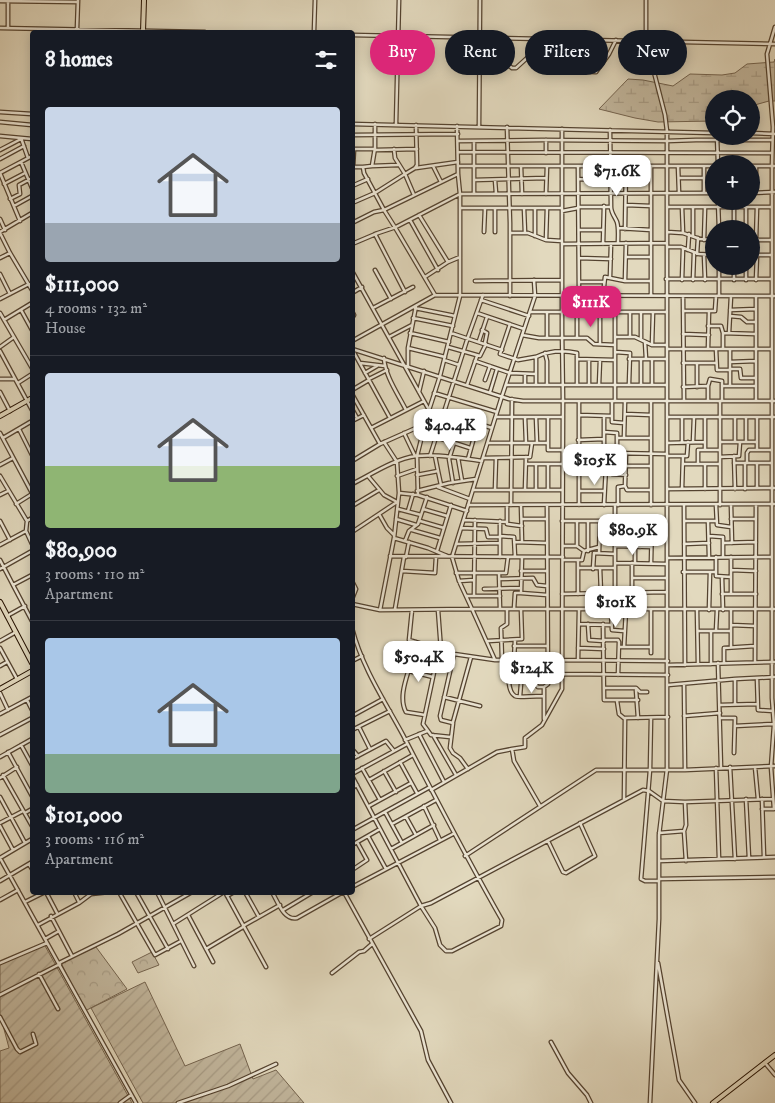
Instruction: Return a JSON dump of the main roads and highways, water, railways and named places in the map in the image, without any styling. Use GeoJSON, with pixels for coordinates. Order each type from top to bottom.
{"type":"FeatureCollection","features":[{"type":"Feature","properties":{"kind":"main road"},"geometry":{"type":"LineString","coordinates":[[143,30],[144,0]]}},
{"type":"Feature","properties":{"kind":"main road"},"geometry":{"type":"LineString","coordinates":[[0,416],[30,400]]}},
{"type":"Feature","properties":{"kind":"main road"},"geometry":{"type":"LineString","coordinates":[[0,602],[30,659]]}},
{"type":"Feature","properties":{"kind":"main road"},"geometry":{"type":"LineString","coordinates":[[0,689],[30,672]]}},
{"type":"Feature","properties":{"kind":"main road"},"geometry":{"type":"LineString","coordinates":[[713,1103],[775,1055]]}}]}
